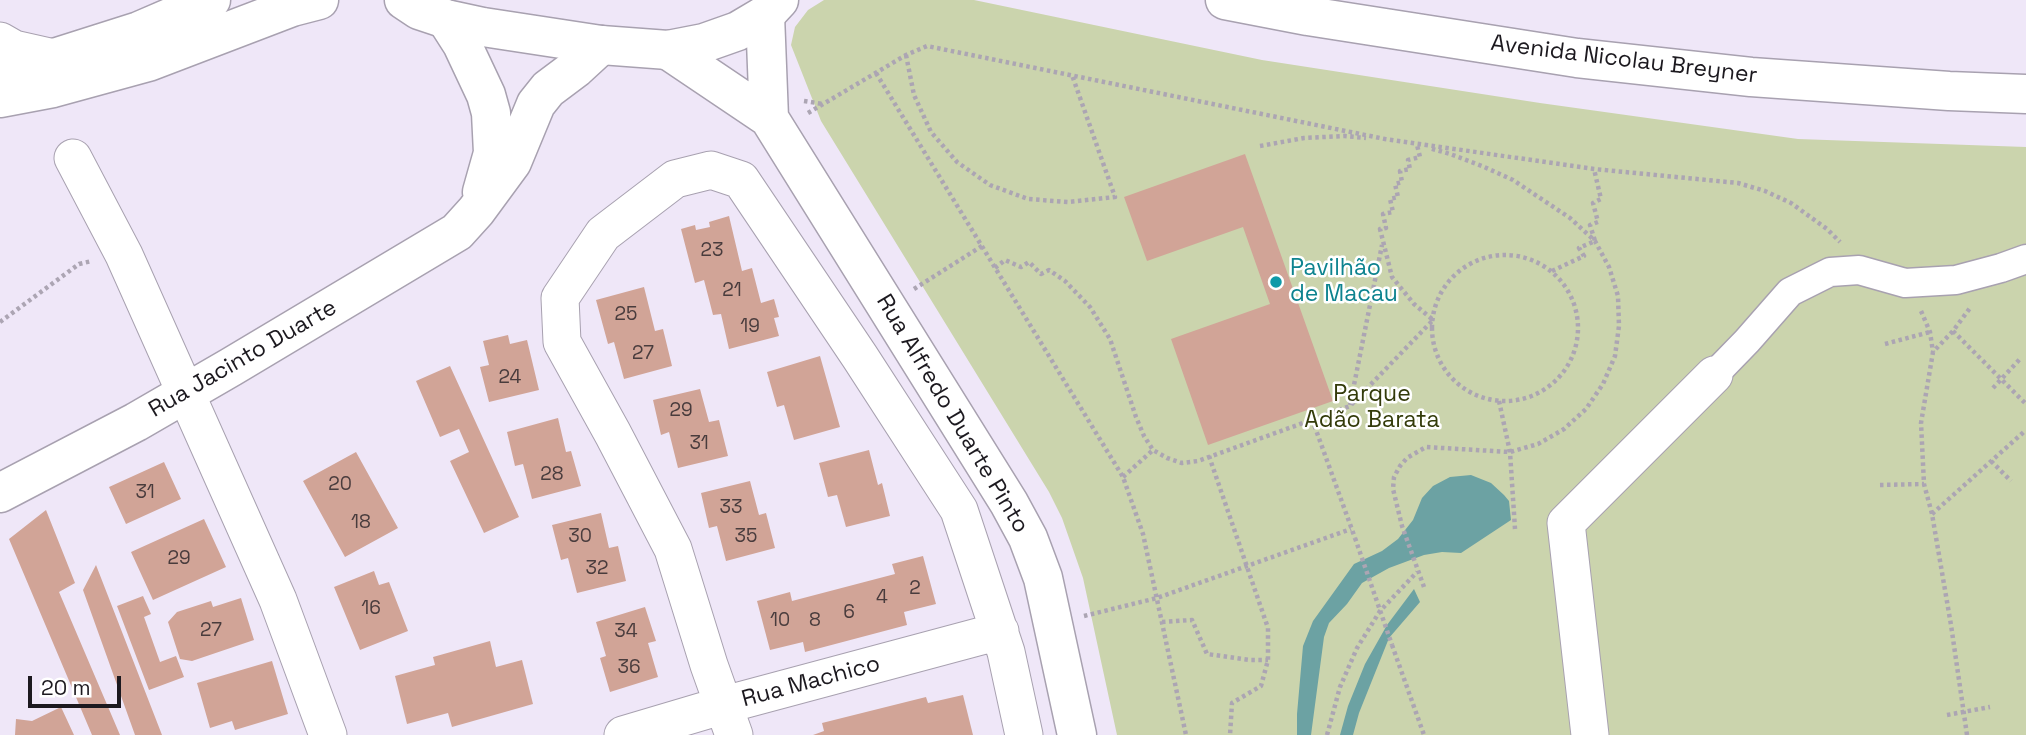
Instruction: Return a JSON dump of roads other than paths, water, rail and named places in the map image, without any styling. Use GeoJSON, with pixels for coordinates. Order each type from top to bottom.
{"type":"FeatureCollection","features":[{"type":"Feature","properties":{"kind":"street"},"geometry":{"type":"LineString","coordinates":[[0,68],[54,58],[139,31],[211,0]]}},
{"type":"Feature","properties":{"kind":"street"},"geometry":{"type":"LineString","coordinates":[[0,98],[53,88],[148,62],[292,7],[319,0]]}},
{"type":"Feature","properties":{"kind":"street"},"geometry":{"type":"LineString","coordinates":[[404,0],[419,10],[483,27],[601,45],[668,50],[704,43],[738,31],[772,7]]}},
{"type":"Feature","properties":{"kind":"street","name":"Avenida Nicolau Breyner"},"geometry":{"type":"LineString","coordinates":[[1225,0],[1308,16],[1577,58],[1751,77],[1949,91],[2026,93]]}},
{"type":"Feature","properties":{"kind":"street"},"geometry":{"type":"LineString","coordinates":[[772,7],[773,125]]}},
{"type":"Feature","properties":{"kind":"street","name":"Rua Jacinto Duarte"},"geometry":{"type":"LineString","coordinates":[[446,19],[462,44],[486,94],[491,113],[493,153],[476,211]]}},
{"type":"Feature","properties":{"kind":"street"},"geometry":{"type":"LineString","coordinates":[[0,41],[14,49],[54,58]]}},
{"type":"Feature","properties":{"kind":"street","name":"Rua Jacinto Duarte"},"geometry":{"type":"LineString","coordinates":[[0,493],[136,422],[457,232],[512,162],[536,104],[548,89],[601,45]]}},
{"type":"Feature","properties":{"kind":"street","name":"Rua Alfredo Duarte Pinto"},"geometry":{"type":"LineString","coordinates":[[668,50],[773,125],[1009,503],[1028,538],[1043,578],[1077,735]]}},
{"type":"Feature","properties":{"kind":"street"},"geometry":{"type":"LineString","coordinates":[[72,158],[124,255],[278,600],[328,735]]}},
{"type":"Feature","properties":{"kind":"street"},"geometry":{"type":"LineString","coordinates":[[729,720],[673,549],[562,342],[560,298],[603,234],[675,179],[711,170],[741,180],[959,510],[1000,631],[1024,735]]}},
{"type":"Feature","properties":{"kind":"street"},"geometry":{"type":"LineString","coordinates":[[1590,735],[1566,523],[1747,341],[1790,292],[1830,272],[1859,270],[1905,283],[1956,280],[2013,264]]}},
{"type":"Feature","properties":{"kind":"street","name":"Rua Machico"},"geometry":{"type":"LineString","coordinates":[[623,735],[729,720],[1000,631]]}},
{"type":"Feature","properties":{"kind":"place","name":"Pavilhão de Macau"},"geometry":{"type":"Point","coordinates":[1276,282]}},
{"type":"Feature","properties":{"kind":"park label","name":"Parque Adão Barata"},"geometry":{"type":"Point","coordinates":[1372,408]}}]}
